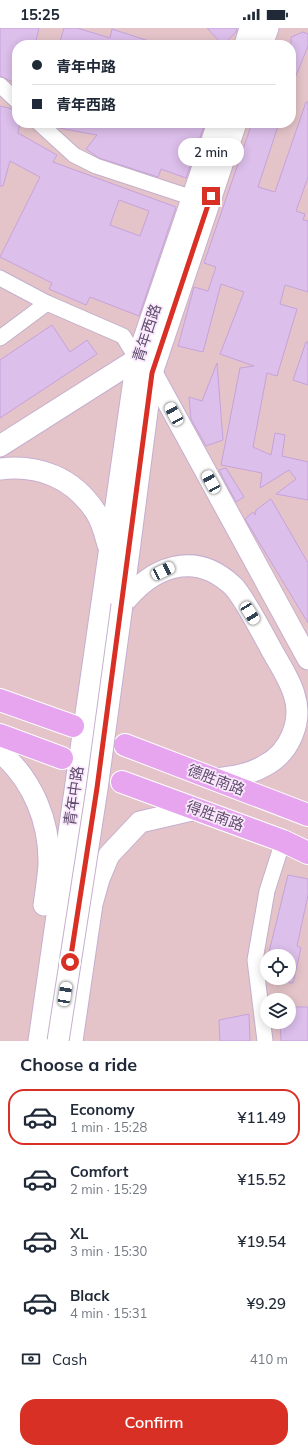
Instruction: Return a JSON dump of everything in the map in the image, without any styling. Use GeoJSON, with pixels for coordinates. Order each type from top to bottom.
{"type":"FeatureCollection","features":[{"type":"Feature","properties":{"kind":"main road"},"geometry":{"type":"LineString","coordinates":[[246,40],[250,28]]}},
{"type":"Feature","properties":{"kind":"main road"},"geometry":{"type":"LineString","coordinates":[[264,40],[268,28]]}},
{"type":"Feature","properties":{"kind":"main road","name":"青年西路"},"geometry":{"type":"LineString","coordinates":[[109,550],[137,359],[216,128]]}},
{"type":"Feature","properties":{"kind":"main road","name":"青年西路"},"geometry":{"type":"LineString","coordinates":[[122,605],[152,373],[234,128]]}},
{"type":"Feature","properties":{"kind":"main road"},"geometry":{"type":"LineString","coordinates":[[0,446],[137,359]]}},
{"type":"Feature","properties":{"kind":"main road"},"geometry":{"type":"LineString","coordinates":[[152,373],[308,659]]}},
{"type":"Feature","properties":{"kind":"main road"},"geometry":{"type":"LineString","coordinates":[[0,469],[17,467],[40,471],[63,479],[80,493],[96,511],[109,550]]}},
{"type":"Feature","properties":{"kind":"main road","name":"青年中路"},"geometry":{"type":"LineString","coordinates":[[39,1041],[109,550]]}},
{"type":"Feature","properties":{"kind":"main road"},"geometry":{"type":"LineString","coordinates":[[122,605],[134,590],[146,579],[173,566],[204,568],[220,575],[234,587],[266,639],[294,693],[298,709],[297,723],[294,732],[287,745],[271,763],[244,774],[215,779]]}},
{"type":"Feature","properties":{"kind":"main road","name":"青年中路"},"geometry":{"type":"LineString","coordinates":[[58,1041],[97,788],[122,605]]}},
{"type":"Feature","properties":{"kind":"main road"},"geometry":{"type":"LineString","coordinates":[[0,700],[73,726]]}},
{"type":"Feature","properties":{"kind":"main road"},"geometry":{"type":"LineString","coordinates":[[0,735],[62,758]]}},
{"type":"Feature","properties":{"kind":"main road","name":"德胜南路"},"geometry":{"type":"LineString","coordinates":[[125,745],[308,815]]}},
{"type":"Feature","properties":{"kind":"main road"},"geometry":{"type":"LineString","coordinates":[[0,752],[20,774],[33,792],[41,812],[48,844],[49,866],[27,1041]]}},
{"type":"Feature","properties":{"kind":"main road","name":"得胜南路"},"geometry":{"type":"LineString","coordinates":[[122,782],[283,841],[308,853]]}},
{"type":"Feature","properties":{"kind":"main road"},"geometry":{"type":"LineString","coordinates":[[72,1041],[92,904],[99,879],[109,855],[140,822],[196,809]]}},
{"type":"Feature","properties":{"kind":"street"},"geometry":{"type":"LineString","coordinates":[[0,85],[12,96]]}},
{"type":"Feature","properties":{"kind":"street"},"geometry":{"type":"LineString","coordinates":[[44,128],[74,155],[96,166],[193,198]]}},
{"type":"Feature","properties":{"kind":"street"},"geometry":{"type":"LineString","coordinates":[[0,278],[47,303],[122,336],[137,359]]}},
{"type":"Feature","properties":{"kind":"street"},"geometry":{"type":"LineString","coordinates":[[0,338],[47,303]]}},
{"type":"Feature","properties":{"kind":"street"},"geometry":{"type":"LineString","coordinates":[[265,1041],[255,960],[267,891],[283,841]]}},
{"type":"Feature","properties":{"kind":"shaded area"},"geometry":{"type":"Polygon","coordinates":[[[0,28],[308,28],[308,1041],[0,1041],[0,28]]]}},
{"type":"Feature","properties":{"kind":"building"},"geometry":{"type":"Polygon","coordinates":[[[0,28],[39,28],[36,40],[12,40],[12,82],[0,76],[0,28]]]}},
{"type":"Feature","properties":{"kind":"building"},"geometry":{"type":"Polygon","coordinates":[[[64,28],[77,28],[110,38],[112,29],[146,40],[60,40],[64,28]]]}},
{"type":"Feature","properties":{"kind":"building"},"geometry":{"type":"Polygon","coordinates":[[[207,28],[237,28],[236,32],[228,40],[218,40],[207,28]]]}},
{"type":"Feature","properties":{"kind":"building"},"geometry":{"type":"Polygon","coordinates":[[[303,32],[308,34],[308,46],[296,76],[296,40],[291,40],[291,37],[303,32]]]}},
{"type":"Feature","properties":{"kind":"building"},"geometry":{"type":"Polygon","coordinates":[[[306,102],[308,102],[308,177],[296,211],[305,214],[303,220],[308,221],[308,292],[285,285],[280,304],[297,309],[277,376],[267,373],[253,447],[271,455],[275,433],[285,435],[282,456],[308,462],[308,500],[276,494],[296,479],[289,470],[260,488],[262,473],[221,465],[240,368],[254,366],[220,354],[244,292],[221,284],[203,352],[178,346],[194,287],[208,291],[216,267],[204,263],[250,128],[277,128],[258,187],[275,192],[306,102]]]}},
{"type":"Feature","properties":{"kind":"building"},"geometry":{"type":"Polygon","coordinates":[[[0,106],[12,109],[12,128],[19,128],[18,133],[57,155],[53,162],[176,207],[139,316],[90,297],[86,305],[49,289],[52,283],[0,257],[40,177],[10,161],[3,186],[0,186],[0,106]],[[119,200],[110,225],[140,236],[149,211],[119,200]]]}},
{"type":"Feature","properties":{"kind":"building"},"geometry":{"type":"Polygon","coordinates":[[[59,128],[203,128],[186,178],[161,169],[158,177],[99,158],[86,149],[97,135],[59,128]]]}},
{"type":"Feature","properties":{"kind":"building"},"geometry":{"type":"Polygon","coordinates":[[[52,325],[70,352],[87,340],[97,354],[0,418],[0,360],[52,325]]]}},
{"type":"Feature","properties":{"kind":"building"},"geometry":{"type":"Polygon","coordinates":[[[306,342],[308,342],[308,385],[293,380],[306,342]]]}},
{"type":"Feature","properties":{"kind":"building"},"geometry":{"type":"Polygon","coordinates":[[[217,363],[223,440],[206,446],[191,419],[189,397],[202,401],[217,363]]]}},
{"type":"Feature","properties":{"kind":"building"},"geometry":{"type":"Polygon","coordinates":[[[226,468],[244,497],[236,502],[219,470],[226,468]]]}},
{"type":"Feature","properties":{"kind":"building"},"geometry":{"type":"Polygon","coordinates":[[[271,499],[308,563],[308,623],[245,519],[253,512],[255,515],[256,510],[271,499]]]}},
{"type":"Feature","properties":{"kind":"building"},"geometry":{"type":"Polygon","coordinates":[[[288,875],[308,879],[308,895],[297,946],[301,948],[296,970],[296,949],[270,949],[288,875]]]}},
{"type":"Feature","properties":{"kind":"building"},"geometry":{"type":"Polygon","coordinates":[[[296,1007],[308,1007],[308,1041],[281,1041],[280,1029],[296,1029],[296,1007]]]}},
{"type":"Feature","properties":{"kind":"building"},"geometry":{"type":"Polygon","coordinates":[[[249,1014],[250,1041],[220,1041],[219,1020],[249,1014]]]}},
{"type":"Feature","properties":{"kind":"route"},"geometry":{"type":"LineString","coordinates":[[70,962],[97,788],[152,373],[211,196]]}}]}
